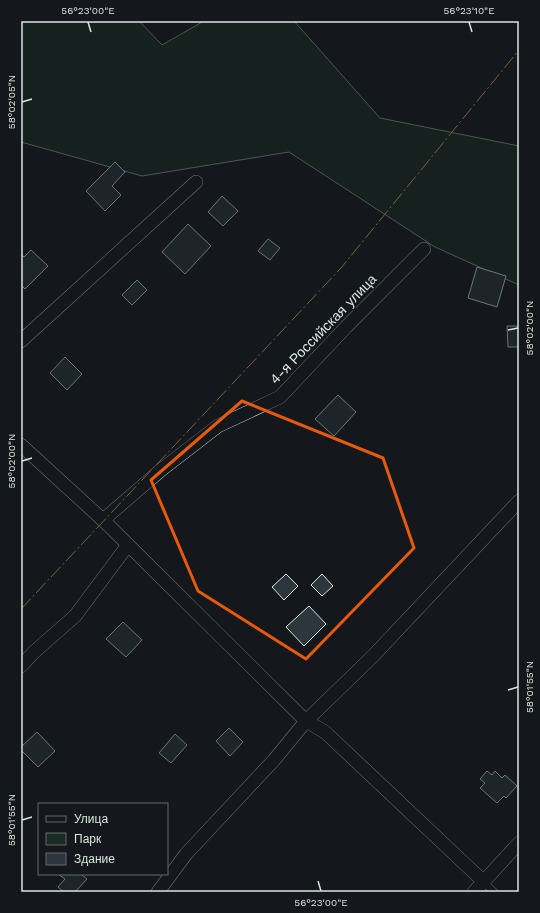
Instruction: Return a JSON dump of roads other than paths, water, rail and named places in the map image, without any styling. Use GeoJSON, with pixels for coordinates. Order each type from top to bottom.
{"type":"FeatureCollection","features":[{"type":"Feature","properties":{"kind":"street"},"geometry":{"type":"LineString","coordinates":[[21,341],[196,182]]}},
{"type":"Feature","properties":{"kind":"street","name":"4-я Российская улица"},"geometry":{"type":"LineString","coordinates":[[103,520],[161,470],[218,426],[280,397],[346,327],[424,249]]}},
{"type":"Feature","properties":{"kind":"street"},"geometry":{"type":"LineString","coordinates":[[21,445],[103,520],[306,721],[325,732],[482,881]]}},
{"type":"Feature","properties":{"kind":"street"},"geometry":{"type":"LineString","coordinates":[[158,892],[186,854],[274,760],[306,721],[373,656],[519,501]]}},
{"type":"Feature","properties":{"kind":"street"},"geometry":{"type":"LineString","coordinates":[[21,666],[34,652],[75,616],[128,545]]}},
{"type":"Feature","properties":{"kind":"street"},"geometry":{"type":"LineString","coordinates":[[474,892],[482,881],[519,843]]}},
{"type":"Feature","properties":{"kind":"lane"},"geometry":{"type":"LineString","coordinates":[[482,881],[494,892]]}}]}
